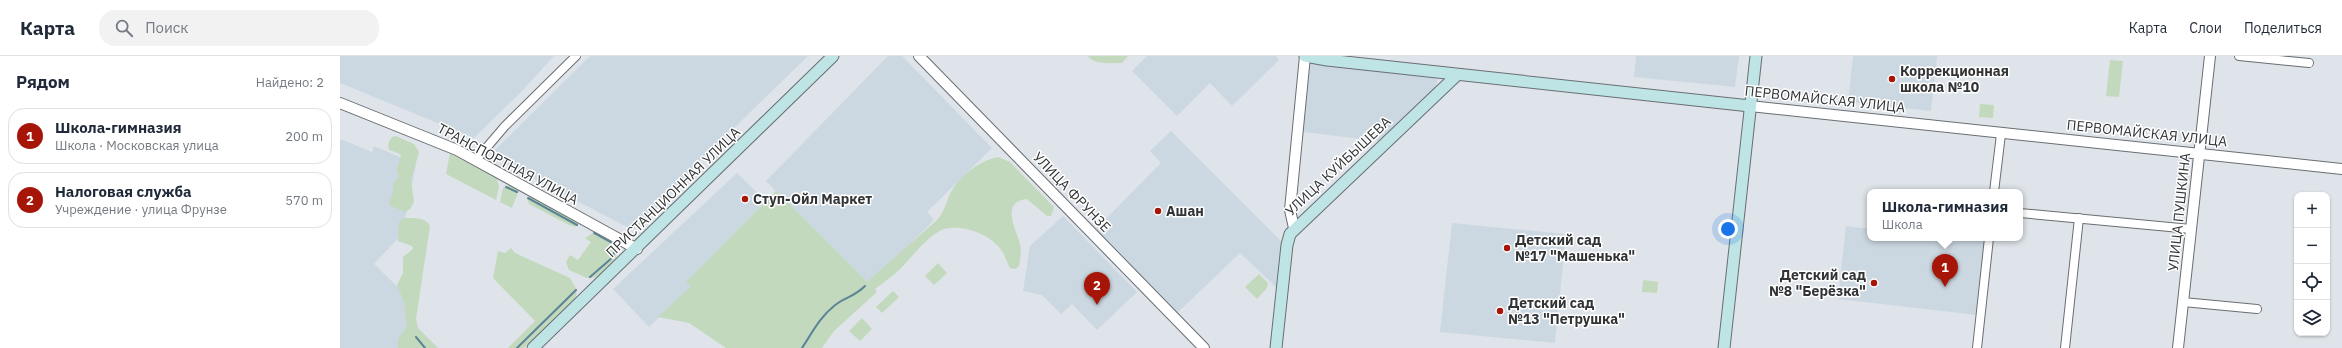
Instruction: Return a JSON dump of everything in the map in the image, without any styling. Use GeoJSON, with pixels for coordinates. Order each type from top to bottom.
{"type":"FeatureCollection","features":[{"type":"Feature","properties":{"kind":"main road","name":"ПРИСТАНЦИОННАЯ УЛИЦА"},"geometry":{"type":"LineString","coordinates":[[536,347],[833,56]]}},
{"type":"Feature","properties":{"kind":"main road","name":"ПЕРВОМАЙСКАЯ УЛИЦА"},"geometry":{"type":"LineString","coordinates":[[1305,56],[1750,106]]}},
{"type":"Feature","properties":{"kind":"main road"},"geometry":{"type":"LineString","coordinates":[[1724,348],[1756,56]]}},
{"type":"Feature","properties":{"kind":"main road","name":"УЛИЦА КУЙБЫШЕВА"},"geometry":{"type":"LineString","coordinates":[[1276,348],[1287,245],[1294,228],[1457,74]]}},
{"type":"Feature","properties":{"kind":"street"},"geometry":{"type":"LineString","coordinates":[[476,160],[505,126],[576,56]]}},
{"type":"Feature","properties":{"kind":"street","name":"УЛИЦА ФРУНЗЕ"},"geometry":{"type":"LineString","coordinates":[[919,56],[1204,348]]}},
{"type":"Feature","properties":{"kind":"street"},"geometry":{"type":"LineString","coordinates":[[1294,228],[1290,210],[1305,56]]}},
{"type":"Feature","properties":{"kind":"street","name":"УЛИЦА ПУШКИНА"},"geometry":{"type":"LineString","coordinates":[[2178,348],[2210,56]]}},
{"type":"Feature","properties":{"kind":"street"},"geometry":{"type":"LineString","coordinates":[[2239,56],[2309,63]]}},
{"type":"Feature","properties":{"kind":"street","name":"ТРАНСПОРТНАЯ УЛИЦА"},"geometry":{"type":"LineString","coordinates":[[340,103],[442,143],[476,160],[637,249]]}},
{"type":"Feature","properties":{"kind":"street","name":"ПЕРВОМАЙСКАЯ УЛИЦА"},"geometry":{"type":"LineString","coordinates":[[1750,106],[2001,134],[2342,169]]}},
{"type":"Feature","properties":{"kind":"street"},"geometry":{"type":"LineString","coordinates":[[1994,189],[2001,134]]}},
{"type":"Feature","properties":{"kind":"street"},"geometry":{"type":"LineString","coordinates":[[2023,213],[2191,229]]}},
{"type":"Feature","properties":{"kind":"street"},"geometry":{"type":"LineString","coordinates":[[2065,348],[2079,218]]}},
{"type":"Feature","properties":{"kind":"street"},"geometry":{"type":"LineString","coordinates":[[1977,348],[1989,241]]}},
{"type":"Feature","properties":{"kind":"street"},"geometry":{"type":"LineString","coordinates":[[2183,302],[2257,309]]}},
{"type":"Feature","properties":{"kind":"shaded area"},"geometry":{"type":"Polygon","coordinates":[[[340,56],[554,56],[522,91],[474,138],[340,83],[340,56]]]}},
{"type":"Feature","properties":{"kind":"shaded area"},"geometry":{"type":"Polygon","coordinates":[[[590,56],[808,56],[732,130],[727,132],[640,226],[635,229],[629,228],[494,158],[493,152],[590,56]]]}},
{"type":"Feature","properties":{"kind":"shaded area"},"geometry":{"type":"Polygon","coordinates":[[[888,56],[902,56],[992,148],[927,212],[934,220],[869,285],[766,181],[888,56]]]}},
{"type":"Feature","properties":{"kind":"shaded area"},"geometry":{"type":"Polygon","coordinates":[[[1147,56],[1276,56],[1279,60],[1232,106],[1210,83],[1177,116],[1132,71],[1147,56]]]}},
{"type":"Feature","properties":{"kind":"shaded area"},"geometry":{"type":"Polygon","coordinates":[[[1636,56],[1739,56],[1735,87],[1634,77],[1636,56]]]}},
{"type":"Feature","properties":{"kind":"shaded area","name":"Коррекционная школа №10"},"geometry":{"type":"Polygon","coordinates":[[[1853,56],[1937,56],[1931,111],[1848,102],[1853,56]]]}},
{"type":"Feature","properties":{"kind":"shaded area"},"geometry":{"type":"Polygon","coordinates":[[[1310,63],[1429,76],[1437,79],[1437,83],[1433,90],[1379,141],[1303,132],[1310,63]]]}},
{"type":"Feature","properties":{"kind":"shaded area"},"geometry":{"type":"Polygon","coordinates":[[[1171,131],[1282,242],[1277,288],[1240,253],[1176,314],[1095,230],[1161,163],[1150,151],[1171,131]]]}},
{"type":"Feature","properties":{"kind":"shaded area"},"geometry":{"type":"Polygon","coordinates":[[[340,139],[372,152],[374,146],[416,164],[402,234],[374,264],[410,299],[407,348],[340,348],[340,139]]]}},
{"type":"Feature","properties":{"kind":"shaded area"},"geometry":{"type":"Polygon","coordinates":[[[737,173],[766,201],[687,282],[691,286],[649,327],[613,289],[737,173]]]}},
{"type":"Feature","properties":{"kind":"shaded area"},"geometry":{"type":"Polygon","coordinates":[[[1063,216],[1137,292],[1097,330],[1072,304],[1061,314],[1042,295],[1023,291],[1030,246],[1063,216]]]}},
{"type":"Feature","properties":{"kind":"shaded area"},"geometry":{"type":"Polygon","coordinates":[[[1452,223],[1566,234],[1555,343],[1440,332],[1452,223]]]}},
{"type":"Feature","properties":{"kind":"shaded area"},"geometry":{"type":"Polygon","coordinates":[[[1846,226],[1867,229],[1867,241],[1986,242],[1977,315],[1838,299],[1846,226]]]}},
{"type":"Feature","properties":{"kind":"green space"},"geometry":{"type":"Polygon","coordinates":[[[1088,56],[1128,56],[1122,63],[1103,63],[1094,61],[1088,56]]]}},
{"type":"Feature","properties":{"kind":"green space"},"geometry":{"type":"Polygon","coordinates":[[[2110,60],[2123,61],[2119,97],[2106,96],[2110,60]]]}},
{"type":"Feature","properties":{"kind":"green space"},"geometry":{"type":"Polygon","coordinates":[[[1980,104],[1994,105],[1993,118],[1979,117],[1980,104]]]}},
{"type":"Feature","properties":{"kind":"green space"},"geometry":{"type":"Polygon","coordinates":[[[396,136],[414,144],[419,152],[411,180],[414,202],[410,209],[405,212],[391,206],[389,203],[393,192],[393,184],[399,177],[397,169],[401,156],[398,153],[389,150],[388,144],[392,137],[396,136]]]}},
{"type":"Feature","properties":{"kind":"green space"},"geometry":{"type":"Polygon","coordinates":[[[450,153],[497,179],[499,187],[496,200],[446,174],[450,153]]]}},
{"type":"Feature","properties":{"kind":"green space"},"geometry":{"type":"Polygon","coordinates":[[[998,157],[1010,162],[1054,207],[1051,216],[1047,216],[1027,199],[1019,201],[1014,205],[1012,211],[1013,224],[1021,249],[1019,266],[1015,269],[1010,268],[1003,253],[997,245],[984,235],[968,229],[944,229],[932,236],[899,270],[875,289],[877,292],[834,331],[822,348],[726,348],[689,323],[658,317],[691,286],[686,282],[776,191],[867,282],[940,217],[951,192],[965,175],[984,161],[998,157]]]}},
{"type":"Feature","properties":{"kind":"green space"},"geometry":{"type":"Polygon","coordinates":[[[511,184],[519,190],[512,208],[500,202],[503,188],[511,184]]]}},
{"type":"Feature","properties":{"kind":"green space"},"geometry":{"type":"Polygon","coordinates":[[[532,196],[579,222],[578,225],[575,227],[569,225],[529,204],[527,199],[532,196]]]}},
{"type":"Feature","properties":{"kind":"green space"},"geometry":{"type":"Polygon","coordinates":[[[405,218],[416,218],[423,220],[430,226],[416,319],[418,328],[438,348],[398,348],[398,339],[407,327],[404,302],[397,285],[403,273],[403,257],[413,249],[412,246],[398,241],[399,222],[405,218]]]}},
{"type":"Feature","properties":{"kind":"green space"},"geometry":{"type":"Polygon","coordinates":[[[596,231],[615,243],[617,249],[616,256],[610,267],[600,276],[587,278],[569,270],[566,262],[570,255],[578,260],[591,242],[585,238],[596,231]]]}},
{"type":"Feature","properties":{"kind":"green space"},"geometry":{"type":"Polygon","coordinates":[[[511,248],[515,253],[570,278],[577,290],[575,300],[524,348],[508,348],[535,321],[493,278],[498,251],[505,253],[511,248]]]}},
{"type":"Feature","properties":{"kind":"green space"},"geometry":{"type":"Polygon","coordinates":[[[938,263],[947,273],[934,285],[925,276],[938,263]]]}},
{"type":"Feature","properties":{"kind":"green space"},"geometry":{"type":"Polygon","coordinates":[[[1259,274],[1268,283],[1267,288],[1257,299],[1245,287],[1259,274]]]}},
{"type":"Feature","properties":{"kind":"green space"},"geometry":{"type":"Polygon","coordinates":[[[1643,280],[1658,282],[1657,293],[1642,292],[1643,280]]]}},
{"type":"Feature","properties":{"kind":"green space"},"geometry":{"type":"Polygon","coordinates":[[[893,291],[899,297],[882,313],[876,307],[893,291]]]}},
{"type":"Feature","properties":{"kind":"green space"},"geometry":{"type":"Polygon","coordinates":[[[862,318],[872,329],[860,341],[849,331],[862,318]]]}},
{"type":"Feature","properties":{"kind":"waterway"},"geometry":{"type":"LineString","coordinates":[[506,187],[517,192]]}},
{"type":"Feature","properties":{"kind":"waterway"},"geometry":{"type":"LineString","coordinates":[[528,198],[577,225]]}},
{"type":"Feature","properties":{"kind":"waterway"},"geometry":{"type":"LineString","coordinates":[[594,233],[612,243]]}},
{"type":"Feature","properties":{"kind":"waterway"},"geometry":{"type":"LineString","coordinates":[[590,277],[613,257],[615,248]]}},
{"type":"Feature","properties":{"kind":"waterway"},"geometry":{"type":"LineString","coordinates":[[802,348],[816,326],[829,310],[865,286]]}},
{"type":"Feature","properties":{"kind":"waterway"},"geometry":{"type":"LineString","coordinates":[[517,348],[576,290]]}},
{"type":"Feature","properties":{"kind":"waterway"},"geometry":{"type":"LineString","coordinates":[[416,337],[425,348]]}},
{"type":"Feature","properties":{"kind":"place","name":"Коррекционная школа №10"},"geometry":{"type":"Point","coordinates":[1892,79]}},
{"type":"Feature","properties":{"kind":"place","name":"Ступ-Ойл Маркет"},"geometry":{"type":"Point","coordinates":[745,199]}},
{"type":"Feature","properties":{"kind":"place","name":"Ашан"},"geometry":{"type":"Point","coordinates":[1158,211]}},
{"type":"Feature","properties":{"kind":"place","name":"Детский сад №17 \"Машенька\""},"geometry":{"type":"Point","coordinates":[1507,248]}},
{"type":"Feature","properties":{"kind":"place","name":"Детский сад №8 \"Берёзка\""},"geometry":{"type":"Point","coordinates":[1874,283]}},
{"type":"Feature","properties":{"kind":"place","name":"Школа-гимназия"},"geometry":{"type":"Point","coordinates":[1945,287]}},
{"type":"Feature","properties":{"kind":"place","name":"Налоговая служба"},"geometry":{"type":"Point","coordinates":[1097,305]}},
{"type":"Feature","properties":{"kind":"place","name":"Детский сад №13 \"Петрушка\""},"geometry":{"type":"Point","coordinates":[1500,311]}}]}
